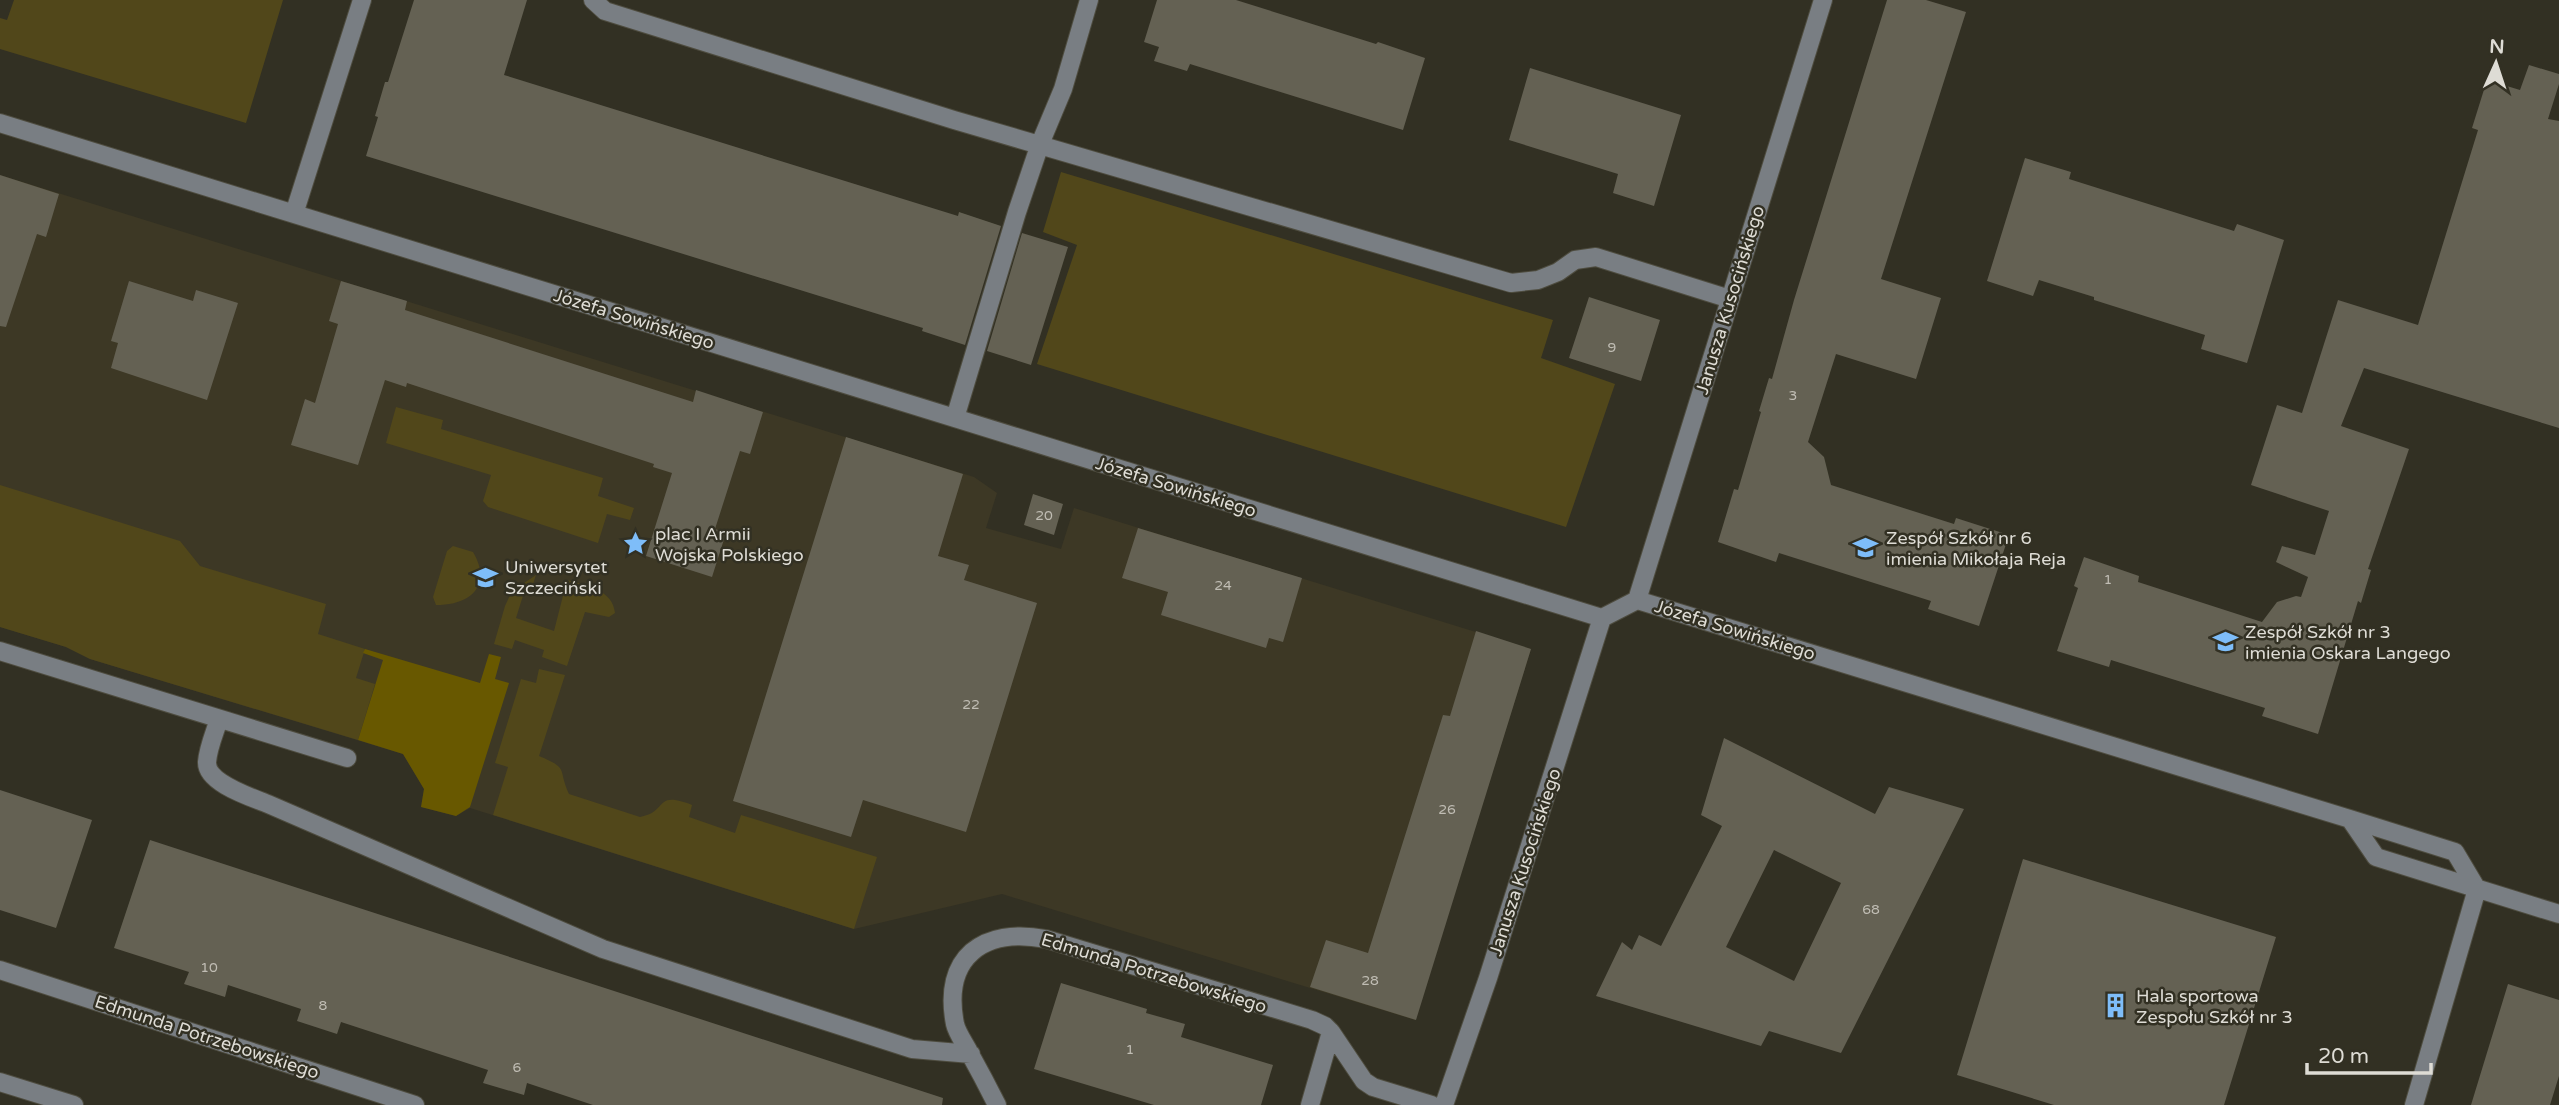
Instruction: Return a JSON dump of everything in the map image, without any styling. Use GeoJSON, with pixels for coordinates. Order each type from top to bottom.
{"type":"FeatureCollection","features":[{"type":"Feature","properties":{"kind":"street"},"geometry":{"type":"LineString","coordinates":[[294,214],[362,0]]}},
{"type":"Feature","properties":{"kind":"street"},"geometry":{"type":"LineString","coordinates":[[593,0],[605,11],[1040,144],[1511,283],[1538,280],[1558,272],[1575,260],[1596,257],[1730,299]]}},
{"type":"Feature","properties":{"kind":"street"},"geometry":{"type":"LineString","coordinates":[[955,418],[1040,144],[1063,89],[1090,0]]}},
{"type":"Feature","properties":{"kind":"street","name":"Janusza Kusocińskiego"},"geometry":{"type":"LineString","coordinates":[[1636,600],[1823,0]]}},
{"type":"Feature","properties":{"kind":"street","name":"Józefa Sowińskiego"},"geometry":{"type":"LineString","coordinates":[[0,123],[1602,618],[1636,600],[2350,819],[2455,852],[2477,889]]}},
{"type":"Feature","properties":{"kind":"street","name":"Janusza Kusocińskiego"},"geometry":{"type":"LineString","coordinates":[[1444,1105],[1488,978],[1602,618]]}},
{"type":"Feature","properties":{"kind":"street"},"geometry":{"type":"LineString","coordinates":[[0,651],[347,758]]}},
{"type":"Feature","properties":{"kind":"street"},"geometry":{"type":"LineString","coordinates":[[219,719],[207,762],[211,775],[218,781],[268,804],[603,949],[912,1049],[971,1054]]}},
{"type":"Feature","properties":{"kind":"street"},"geometry":{"type":"LineString","coordinates":[[2350,819],[2376,857],[2559,914]]}},
{"type":"Feature","properties":{"kind":"street"},"geometry":{"type":"LineString","coordinates":[[2414,1105],[2477,889]]}},
{"type":"Feature","properties":{"kind":"street","name":"Edmunda Potrzebowskiego"},"geometry":{"type":"LineString","coordinates":[[997,1105],[955,1026],[953,994],[956,974],[963,959],[978,946],[993,939],[1017,935],[1046,939],[1312,1020],[1331,1032],[1364,1081],[1373,1087],[1432,1105]]}},
{"type":"Feature","properties":{"kind":"street","name":"Edmunda Potrzebowskiego"},"geometry":{"type":"LineString","coordinates":[[0,970],[415,1105]]}},
{"type":"Feature","properties":{"kind":"street"},"geometry":{"type":"LineString","coordinates":[[1310,1105],[1331,1032]]}},
{"type":"Feature","properties":{"kind":"street"},"geometry":{"type":"LineString","coordinates":[[0,1082],[74,1105]]}},
{"type":"Feature","properties":{"kind":"shaded area"},"geometry":{"type":"Polygon","coordinates":[[[14,0],[283,0],[246,123],[0,49],[0,18],[7,20],[14,0]]]}},
{"type":"Feature","properties":{"kind":"shaded area"},"geometry":{"type":"Polygon","coordinates":[[[1061,172],[1553,320],[1541,358],[1615,384],[1566,527],[1037,364],[1077,245],[1043,232],[1061,172]]]}},
{"type":"Feature","properties":{"kind":"shaded area","name":"Uniwersytet Szczeciński"},"geometry":{"type":"Polygon","coordinates":[[[0,175],[974,477],[997,493],[986,528],[1061,549],[1074,508],[1531,649],[1415,1020],[1002,894],[854,929],[470,808],[456,816],[421,807],[424,789],[403,754],[90,659],[66,647],[0,627],[0,175]]]}},
{"type":"Feature","properties":{"kind":"shaded area"},"geometry":{"type":"Polygon","coordinates":[[[396,407],[443,420],[441,429],[603,478],[598,496],[634,508],[630,520],[607,514],[598,543],[488,507],[483,501],[491,475],[386,443],[396,407]]]}},
{"type":"Feature","properties":{"kind":"shaded area"},"geometry":{"type":"Polygon","coordinates":[[[0,485],[180,541],[200,566],[326,604],[318,634],[365,649],[356,678],[375,684],[358,740],[90,659],[66,647],[0,627],[0,485]]]}},
{"type":"Feature","properties":{"kind":"shaded area"},"geometry":{"type":"Polygon","coordinates":[[[453,546],[473,552],[479,564],[479,584],[468,597],[436,605],[433,597],[447,551],[453,546]]]}},
{"type":"Feature","properties":{"kind":"shaded area"},"geometry":{"type":"Polygon","coordinates":[[[536,575],[532,587],[526,586],[516,618],[554,631],[567,580],[597,590],[613,605],[615,613],[609,617],[585,612],[567,666],[542,657],[544,650],[515,640],[512,649],[494,644],[512,591],[536,575]]]}},
{"type":"Feature","properties":{"kind":"shaded area"},"geometry":{"type":"Polygon","coordinates":[[[365,649],[480,683],[489,654],[501,657],[495,679],[509,683],[470,807],[456,816],[421,807],[424,789],[403,754],[358,740],[383,660],[363,653],[365,649]]]}},
{"type":"Feature","properties":{"kind":"shaded area"},"geometry":{"type":"Polygon","coordinates":[[[539,669],[565,675],[539,756],[559,767],[569,794],[640,817],[655,811],[666,801],[680,801],[692,805],[689,817],[735,833],[741,815],[877,857],[854,929],[493,815],[508,767],[495,763],[521,679],[536,683],[539,669]]]}},
{"type":"Feature","properties":{"kind":"building"},"geometry":{"type":"Polygon","coordinates":[[[414,0],[527,0],[504,75],[958,216],[959,212],[1001,226],[965,345],[922,331],[923,328],[366,156],[385,82],[388,82],[414,0]]]}},
{"type":"Feature","properties":{"kind":"building"},"geometry":{"type":"Polygon","coordinates":[[[1157,0],[1236,0],[1425,58],[1403,130],[1190,64],[1187,71],[1154,61],[1159,47],[1144,42],[1157,0]]]}},
{"type":"Feature","properties":{"kind":"building"},"geometry":{"type":"Polygon","coordinates":[[[1887,0],[1926,0],[1966,12],[1881,279],[1941,298],[1916,379],[1836,354],[1808,442],[1824,457],[1831,485],[1954,524],[1956,518],[2009,535],[1979,626],[1928,609],[1931,601],[1779,553],[1776,562],[1718,542],[1734,489],[1738,490],[1769,378],[1772,379],[1887,0]]]}},
{"type":"Feature","properties":{"kind":"building"},"geometry":{"type":"Polygon","coordinates":[[[2529,65],[2559,74],[2559,84],[2548,119],[2559,121],[2559,428],[2364,368],[2341,426],[2409,449],[2368,569],[2371,570],[2361,603],[2358,601],[2318,734],[2262,716],[2265,708],[2111,660],[2109,667],[2057,651],[2078,588],[2074,586],[2084,557],[2139,576],[2138,582],[2262,622],[2277,602],[2301,597],[2308,577],[2276,562],[2282,546],[2315,555],[2329,511],[2251,485],[2277,405],[2302,413],[2338,300],[2418,325],[2478,130],[2472,128],[2487,80],[2520,90],[2529,65]]]}},
{"type":"Feature","properties":{"kind":"building"},"geometry":{"type":"Polygon","coordinates":[[[1530,68],[1681,115],[1654,206],[1613,193],[1618,174],[1509,140],[1530,68]]]}},
{"type":"Feature","properties":{"kind":"building"},"geometry":{"type":"Polygon","coordinates":[[[2025,158],[2071,172],[2069,179],[2234,231],[2237,224],[2284,240],[2247,363],[2201,349],[2205,335],[2094,300],[2094,297],[2039,280],[2033,296],[1987,281],[2025,158]]]}},
{"type":"Feature","properties":{"kind":"building"},"geometry":{"type":"Polygon","coordinates":[[[0,175],[59,194],[46,237],[37,234],[6,327],[0,326],[0,175]]]}},
{"type":"Feature","properties":{"kind":"building"},"geometry":{"type":"Polygon","coordinates":[[[1022,233],[1068,247],[1031,365],[987,351],[1022,233]]]}},
{"type":"Feature","properties":{"kind":"building"},"geometry":{"type":"Polygon","coordinates":[[[129,281],[193,301],[196,290],[238,303],[207,400],[111,368],[118,343],[111,341],[129,281]]]}},
{"type":"Feature","properties":{"kind":"building"},"geometry":{"type":"Polygon","coordinates":[[[341,281],[407,301],[405,310],[693,402],[696,390],[763,412],[750,454],[740,451],[715,529],[726,533],[712,577],[646,556],[672,473],[653,467],[654,464],[407,383],[406,387],[385,380],[358,465],[291,445],[305,399],[315,403],[338,324],[329,321],[341,281]]]}},
{"type":"Feature","properties":{"kind":"building"},"geometry":{"type":"Polygon","coordinates":[[[1589,297],[1660,320],[1641,381],[1569,358],[1589,297]]]}},
{"type":"Feature","properties":{"kind":"building"},"geometry":{"type":"Polygon","coordinates":[[[846,437],[963,474],[938,556],[969,565],[964,580],[1037,603],[966,832],[863,800],[851,837],[733,801],[846,437]]]}},
{"type":"Feature","properties":{"kind":"building"},"geometry":{"type":"Polygon","coordinates":[[[1033,494],[1063,504],[1054,535],[1024,525],[1033,494]]]}},
{"type":"Feature","properties":{"kind":"building"},"geometry":{"type":"Polygon","coordinates":[[[1138,528],[1302,578],[1283,642],[1269,638],[1266,648],[1161,615],[1168,592],[1122,578],[1138,528]]]}},
{"type":"Feature","properties":{"kind":"building"},"geometry":{"type":"Polygon","coordinates":[[[1476,631],[1531,649],[1416,1020],[1310,987],[1326,940],[1368,953],[1443,715],[1450,716],[1476,631]]]}},
{"type":"Feature","properties":{"kind":"building"},"geometry":{"type":"Polygon","coordinates":[[[1724,738],[1875,814],[1889,787],[1964,809],[1841,1053],[1769,1031],[1761,1046],[1596,996],[1622,942],[1632,950],[1639,935],[1661,946],[1722,826],[1701,815],[1724,738]],[[1774,850],[1726,947],[1794,981],[1841,883],[1774,850]]]}},
{"type":"Feature","properties":{"kind":"building"},"geometry":{"type":"Polygon","coordinates":[[[0,790],[92,820],[56,928],[0,910],[0,790]]]}},
{"type":"Feature","properties":{"kind":"building"},"geometry":{"type":"Polygon","coordinates":[[[150,840],[943,1098],[942,1105],[593,1105],[527,1083],[524,1095],[483,1083],[488,1070],[341,1022],[337,1034],[297,1021],[301,1009],[228,985],[225,997],[184,984],[189,972],[114,948],[150,840]]]}},
{"type":"Feature","properties":{"kind":"building","name":"Hala sportowa Zespołu Szkół nr 3"},"geometry":{"type":"Polygon","coordinates":[[[2023,859],[2276,937],[2224,1105],[2054,1105],[1957,1075],[2023,859]]]}},
{"type":"Feature","properties":{"kind":"building"},"geometry":{"type":"Polygon","coordinates":[[[1061,983],[1147,1009],[1146,1013],[1185,1024],[1181,1037],[1273,1065],[1261,1105],[1154,1105],[1034,1069],[1061,983]]]}},
{"type":"Feature","properties":{"kind":"building"},"geometry":{"type":"Polygon","coordinates":[[[2508,984],[2559,1000],[2559,1076],[2550,1105],[2471,1105],[2508,984]]]}},
{"type":"Feature","properties":{"kind":"place","name":"plac I Armii Wojska Polskiego"},"geometry":{"type":"Point","coordinates":[635,544]}},
{"type":"Feature","properties":{"kind":"place","name":"Zespół Szkół nr 6 imienia Mikołaja Reja"},"geometry":{"type":"Point","coordinates":[1866,548]}},
{"type":"Feature","properties":{"kind":"place","name":"Uniwersytet Szczeciński"},"geometry":{"type":"Point","coordinates":[485,577]}},
{"type":"Feature","properties":{"kind":"place","name":"Zespół Szkół nr 3 imienia Oskara Langego"},"geometry":{"type":"Point","coordinates":[2225,642]}},
{"type":"Feature","properties":{"kind":"place","name":"Hala sportowa Zespołu Szkół nr 3"},"geometry":{"type":"Point","coordinates":[2116,1006]}}]}
